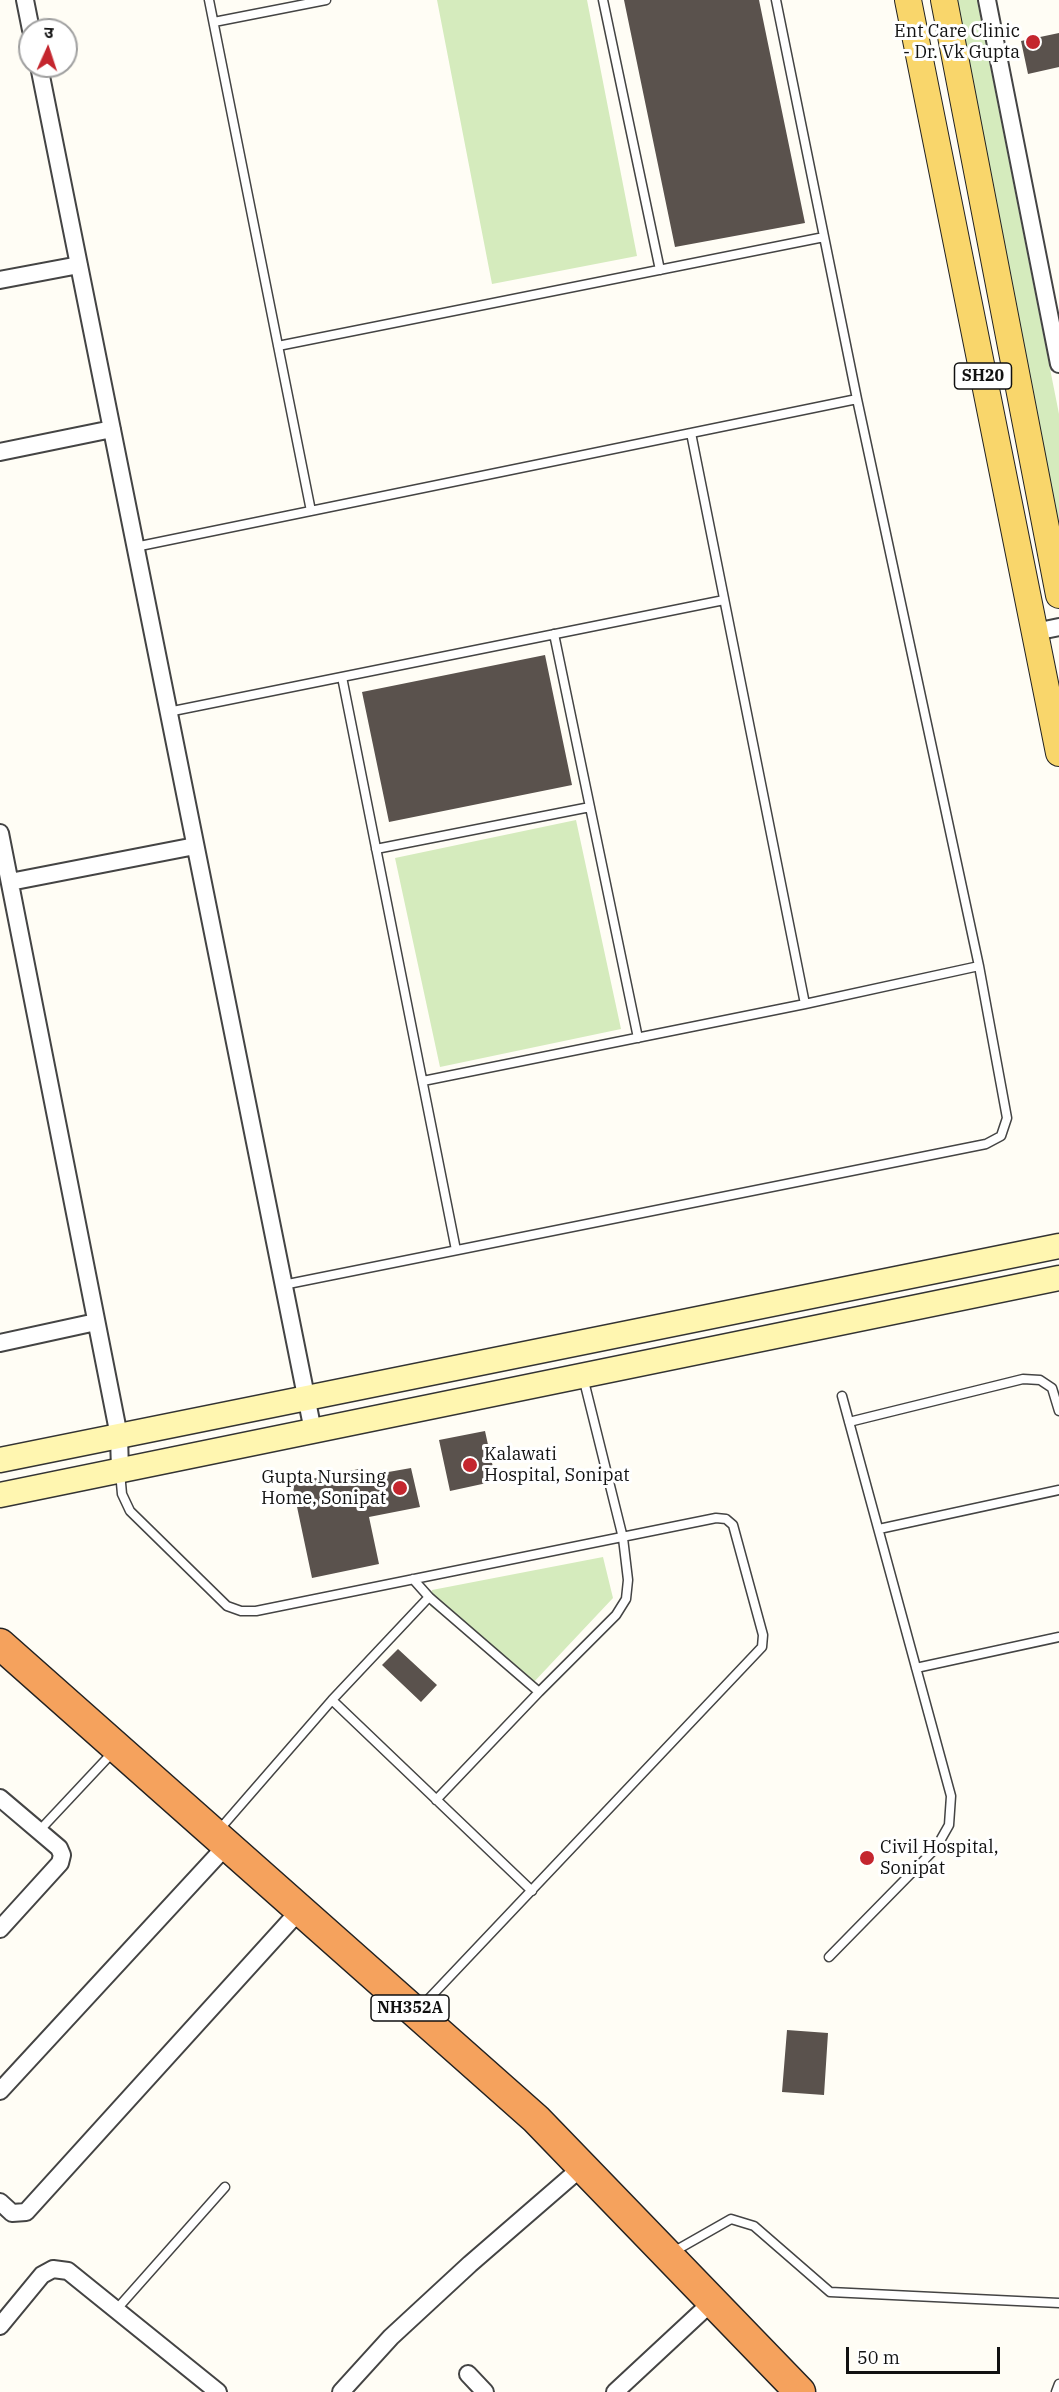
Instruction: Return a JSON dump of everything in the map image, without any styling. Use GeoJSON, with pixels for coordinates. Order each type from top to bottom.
{"type":"FeatureCollection","features":[{"type":"Feature","properties":{"kind":"highway","name":"NH352A"},"geometry":{"type":"LineString","coordinates":[[0,1644],[536,2119],[713,2301],[794,2390]]}},
{"type":"Feature","properties":{"kind":"main road","name":"SH20"},"geometry":{"type":"LineString","coordinates":[[908,0],[1047,630],[1059,753]]}},
{"type":"Feature","properties":{"kind":"main road","name":"SH20"},"geometry":{"type":"LineString","coordinates":[[944,0],[1059,595]]}},
{"type":"Feature","properties":{"kind":"street"},"geometry":{"type":"LineString","coordinates":[[25,0],[29,18]]}},
{"type":"Feature","properties":{"kind":"street"},"geometry":{"type":"LineString","coordinates":[[987,0],[1059,364]]}},
{"type":"Feature","properties":{"kind":"street"},"geometry":{"type":"LineString","coordinates":[[41,78],[313,1431]]}},
{"type":"Feature","properties":{"kind":"street"},"geometry":{"type":"LineString","coordinates":[[0,280],[78,265]]}},
{"type":"Feature","properties":{"kind":"street"},"geometry":{"type":"LineString","coordinates":[[0,452],[111,429]]}},
{"type":"Feature","properties":{"kind":"street"},"geometry":{"type":"LineString","coordinates":[[0,833],[119,1436],[120,1470]]}},
{"type":"Feature","properties":{"kind":"street"},"geometry":{"type":"LineString","coordinates":[[10,882],[195,846]]}},
{"type":"Feature","properties":{"kind":"street"},"geometry":{"type":"LineString","coordinates":[[0,1460],[1059,1246]]}},
{"type":"Feature","properties":{"kind":"street"},"geometry":{"type":"LineString","coordinates":[[0,1495],[1059,1278]]}},
{"type":"Feature","properties":{"kind":"street"},"geometry":{"type":"LineString","coordinates":[[0,1342],[96,1322]]}},
{"type":"Feature","properties":{"kind":"street"},"geometry":{"type":"LineString","coordinates":[[0,1798],[59,1848],[62,1855],[60,1863],[0,1929]]}},
{"type":"Feature","properties":{"kind":"street"},"geometry":{"type":"LineString","coordinates":[[0,2091],[221,1840]]}},
{"type":"Feature","properties":{"kind":"street"},"geometry":{"type":"LineString","coordinates":[[0,2202],[12,2213],[26,2212],[300,1910]]}},
{"type":"Feature","properties":{"kind":"street"},"geometry":{"type":"LineString","coordinates":[[341,2392],[392,2337],[470,2264],[582,2167]]}},
{"type":"Feature","properties":{"kind":"street"},"geometry":{"type":"LineString","coordinates":[[0,2326],[42,2276],[53,2269],[68,2271],[219,2392]]}},
{"type":"Feature","properties":{"kind":"street"},"geometry":{"type":"LineString","coordinates":[[615,2392],[713,2301]]}},
{"type":"Feature","properties":{"kind":"street"},"geometry":{"type":"LineString","coordinates":[[468,2374],[485,2392]]}},
{"type":"Feature","properties":{"kind":"lane"},"geometry":{"type":"LineString","coordinates":[[209,0],[311,511]]}},
{"type":"Feature","properties":{"kind":"lane"},"geometry":{"type":"LineString","coordinates":[[214,22],[326,0]]}},
{"type":"Feature","properties":{"kind":"lane"},"geometry":{"type":"LineString","coordinates":[[603,0],[660,270]]}},
{"type":"Feature","properties":{"kind":"lane"},"geometry":{"type":"LineString","coordinates":[[284,1285],[986,1144],[1001,1136],[1006,1118],[979,966],[857,399],[776,0]]}},
{"type":"Feature","properties":{"kind":"lane"},"geometry":{"type":"LineString","coordinates":[[278,346],[824,237]]}},
{"type":"Feature","properties":{"kind":"lane"},"geometry":{"type":"LineString","coordinates":[[135,547],[857,399]]}},
{"type":"Feature","properties":{"kind":"lane"},"geometry":{"type":"LineString","coordinates":[[691,433],[805,1004]]}},
{"type":"Feature","properties":{"kind":"lane"},"geometry":{"type":"LineString","coordinates":[[168,712],[724,600]]}},
{"type":"Feature","properties":{"kind":"lane"},"geometry":{"type":"LineString","coordinates":[[554,634],[638,1038]]}},
{"type":"Feature","properties":{"kind":"lane"},"geometry":{"type":"LineString","coordinates":[[342,677],[456,1250]]}},
{"type":"Feature","properties":{"kind":"lane"},"geometry":{"type":"LineString","coordinates":[[376,849],[590,807]]}},
{"type":"Feature","properties":{"kind":"lane"},"geometry":{"type":"LineString","coordinates":[[423,1081],[805,1004],[979,966]]}},
{"type":"Feature","properties":{"kind":"lane"},"geometry":{"type":"LineString","coordinates":[[436,1800],[539,1692],[616,1616],[626,1599],[628,1580],[623,1538],[583,1375]]}},
{"type":"Feature","properties":{"kind":"lane"},"geometry":{"type":"LineString","coordinates":[[849,1422],[1023,1378],[1040,1380],[1052,1388],[1059,1412]]}},
{"type":"Feature","properties":{"kind":"lane"},"geometry":{"type":"LineString","coordinates":[[829,1957],[936,1848],[949,1825],[951,1796],[842,1395]]}},
{"type":"Feature","properties":{"kind":"lane"},"geometry":{"type":"LineString","coordinates":[[120,1470],[122,1494],[130,1511],[227,1606],[241,1611],[256,1611],[716,1518],[726,1519],[733,1525],[763,1635],[762,1647],[416,2013]]}},
{"type":"Feature","properties":{"kind":"lane"},"geometry":{"type":"LineString","coordinates":[[879,1529],[1059,1490]]}},
{"type":"Feature","properties":{"kind":"lane"},"geometry":{"type":"LineString","coordinates":[[413,1579],[429,1597],[539,1692]]}},
{"type":"Feature","properties":{"kind":"lane"},"geometry":{"type":"LineString","coordinates":[[221,1840],[332,1700],[429,1597]]}},
{"type":"Feature","properties":{"kind":"lane"},"geometry":{"type":"LineString","coordinates":[[916,1668],[1059,1637]]}},
{"type":"Feature","properties":{"kind":"lane"},"geometry":{"type":"LineString","coordinates":[[332,1700],[532,1891]]}},
{"type":"Feature","properties":{"kind":"lane"},"geometry":{"type":"LineString","coordinates":[[39,1832],[117,1748]]}},
{"type":"Feature","properties":{"kind":"lane"},"geometry":{"type":"LineString","coordinates":[[116,2310],[225,2187]]}},
{"type":"Feature","properties":{"kind":"lane"},"geometry":{"type":"LineString","coordinates":[[667,2255],[730,2219],[754,2226],[830,2292],[1059,2302]]}},
{"type":"Feature","properties":{"kind":"lane"},"geometry":{"type":"LineString","coordinates":[[1056,2392],[1059,2384]]}},
{"type":"Feature","properties":{"kind":"green space"},"geometry":{"type":"Polygon","coordinates":[[[437,0],[587,0],[637,256],[492,284],[437,0]]]}},
{"type":"Feature","properties":{"kind":"green space"},"geometry":{"type":"Polygon","coordinates":[[[952,0],[977,0],[1059,414],[1059,544],[952,0]]]}},
{"type":"Feature","properties":{"kind":"green space"},"geometry":{"type":"Polygon","coordinates":[[[576,820],[621,1029],[440,1067],[395,858],[576,820]]]}},
{"type":"Feature","properties":{"kind":"green space"},"geometry":{"type":"Polygon","coordinates":[[[603,1557],[613,1598],[532,1684],[430,1606],[432,1590],[603,1557]]]}},
{"type":"Feature","properties":{"kind":"building"},"geometry":{"type":"Polygon","coordinates":[[[624,0],[759,0],[805,223],[675,247],[624,0]]]}},
{"type":"Feature","properties":{"kind":"building"},"geometry":{"type":"Polygon","coordinates":[[[1059,33],[1059,67],[1028,74],[1021,41],[1059,33]]]}},
{"type":"Feature","properties":{"kind":"building"},"geometry":{"type":"Polygon","coordinates":[[[545,655],[572,785],[389,822],[362,692],[545,655]]]}},
{"type":"Feature","properties":{"kind":"building"},"geometry":{"type":"Polygon","coordinates":[[[485,1431],[496,1481],[450,1491],[439,1440],[485,1431]]]}},
{"type":"Feature","properties":{"kind":"building"},"geometry":{"type":"Polygon","coordinates":[[[411,1468],[420,1507],[369,1517],[379,1564],[312,1578],[292,1483],[359,1469],[360,1477],[411,1468]]]}},
{"type":"Feature","properties":{"kind":"building"},"geometry":{"type":"Polygon","coordinates":[[[398,1649],[437,1685],[421,1702],[382,1665],[398,1649]]]}},
{"type":"Feature","properties":{"kind":"building"},"geometry":{"type":"Polygon","coordinates":[[[787,2030],[828,2033],[824,2095],[782,2092],[787,2030]]]}},
{"type":"Feature","properties":{"kind":"place","name":"Ent Care Clinic - Dr. Vk Gupta"},"geometry":{"type":"Point","coordinates":[1033,42]}},
{"type":"Feature","properties":{"kind":"place","name":"Kalawati Hospital, Sonipat"},"geometry":{"type":"Point","coordinates":[470,1465]}},
{"type":"Feature","properties":{"kind":"place","name":"Gupta Nursing Home, Sonipat"},"geometry":{"type":"Point","coordinates":[400,1488]}},
{"type":"Feature","properties":{"kind":"place","name":"Civil Hospital, Sonipat"},"geometry":{"type":"Point","coordinates":[867,1858]}}]}
